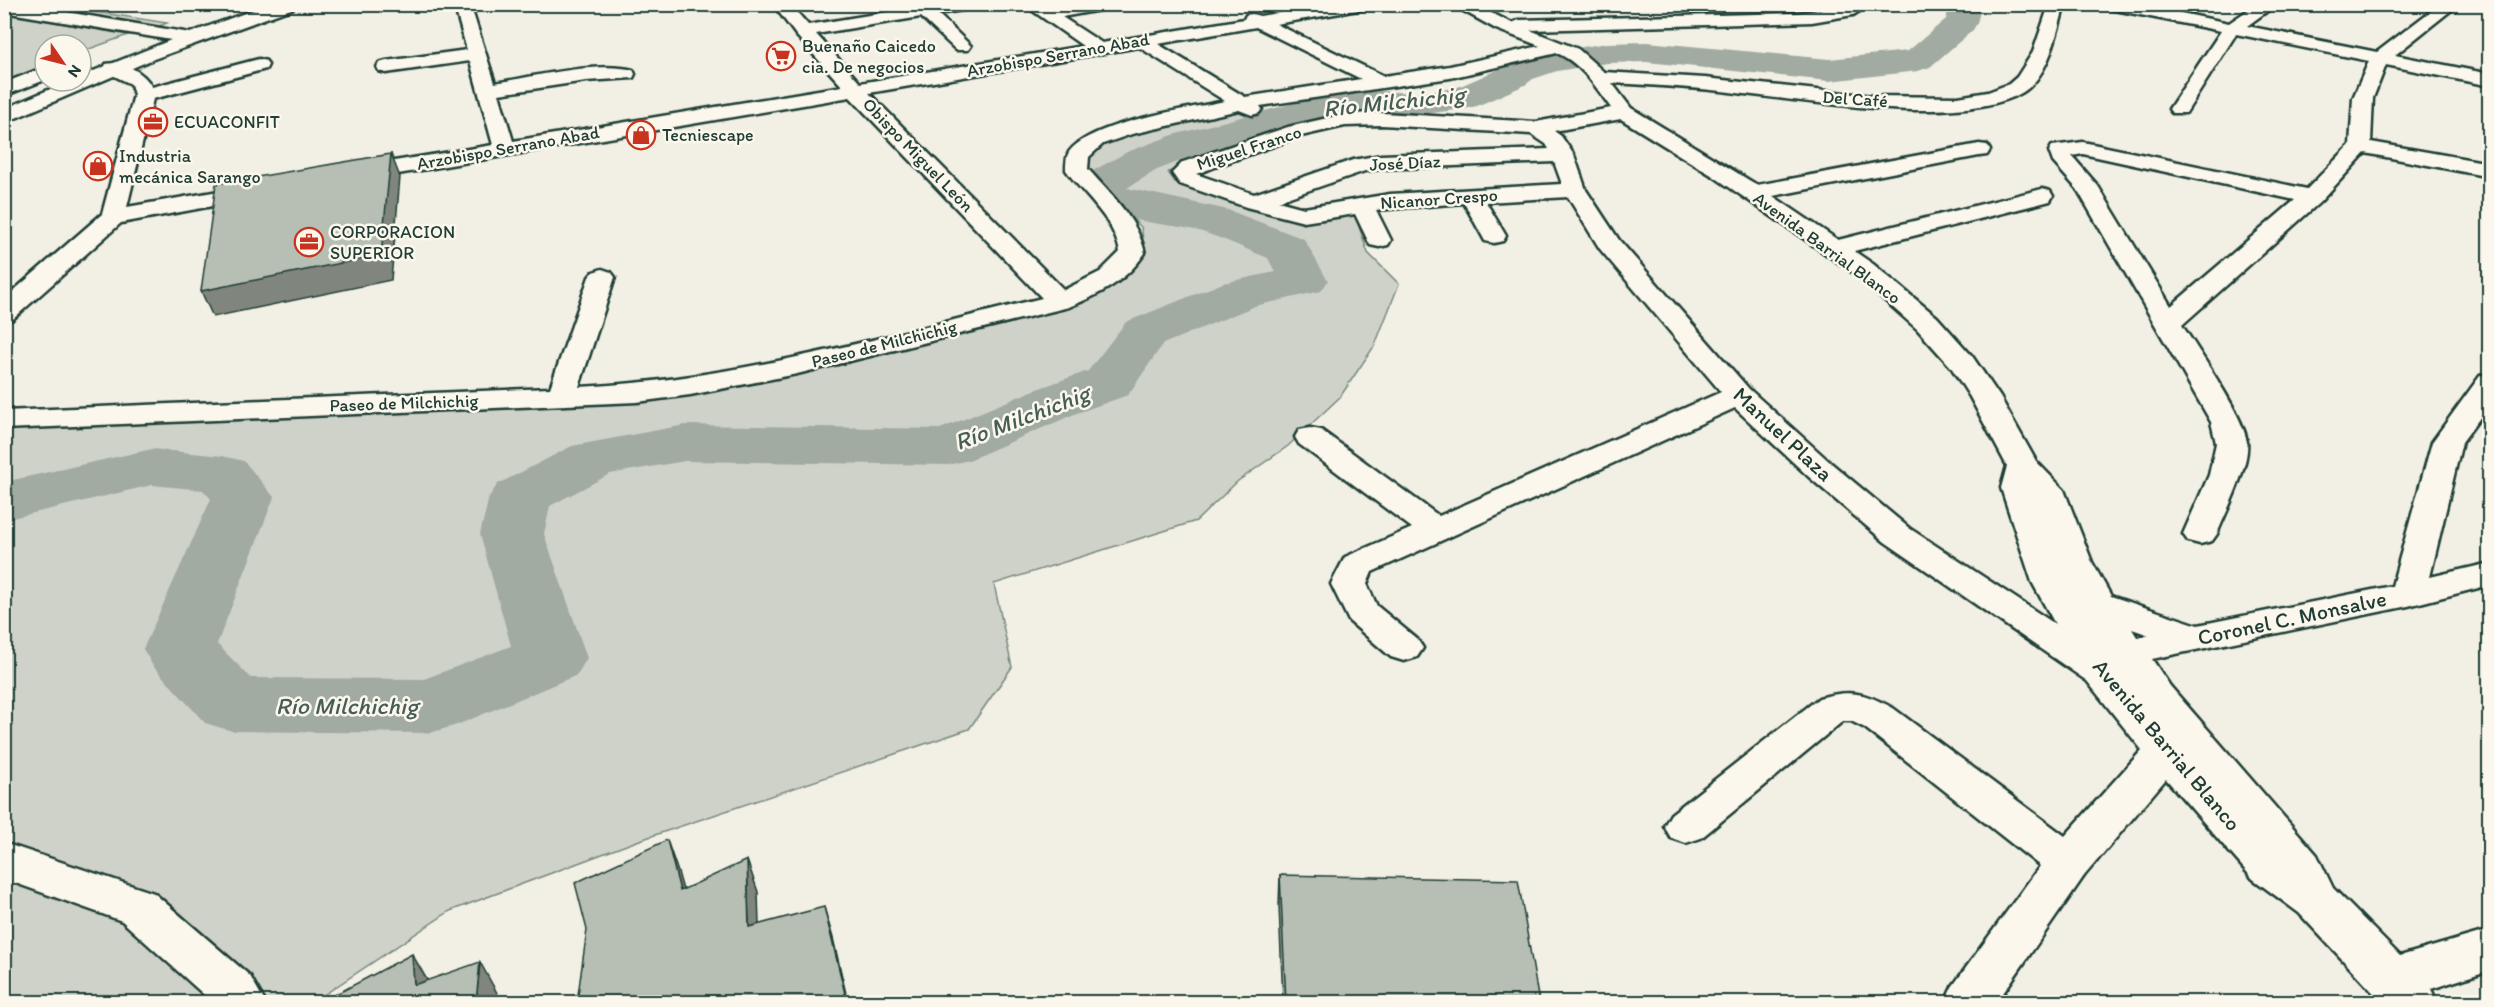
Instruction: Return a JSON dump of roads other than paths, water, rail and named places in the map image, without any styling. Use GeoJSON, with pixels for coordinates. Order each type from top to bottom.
{"type":"FeatureCollection","features":[{"type":"Feature","properties":{"kind":"street"},"geometry":{"type":"LineString","coordinates":[[66,4],[185,27]]}},
{"type":"Feature","properties":{"kind":"street"},"geometry":{"type":"LineString","coordinates":[[212,21],[239,4]]}},
{"type":"Feature","properties":{"kind":"street"},"geometry":{"type":"LineString","coordinates":[[121,44],[152,32],[288,4]]}},
{"type":"Feature","properties":{"kind":"street"},"geometry":{"type":"LineString","coordinates":[[462,4],[505,148]]}},
{"type":"Feature","properties":{"kind":"street","name":"Obispo Miguel León"},"geometry":{"type":"LineString","coordinates":[[781,4],[855,90],[1060,301]]}},
{"type":"Feature","properties":{"kind":"street"},"geometry":{"type":"LineString","coordinates":[[802,30],[921,8],[969,4]]}},
{"type":"Feature","properties":{"kind":"street"},"geometry":{"type":"LineString","coordinates":[[1031,4],[1099,49]]}},
{"type":"Feature","properties":{"kind":"street"},"geometry":{"type":"LineString","coordinates":[[1047,14],[1106,4]]}},
{"type":"Feature","properties":{"kind":"street","name":"Arzobispo Serrano Abad"},"geometry":{"type":"LineString","coordinates":[[332,178],[1141,42],[1339,6],[1364,4]]}},
{"type":"Feature","properties":{"kind":"street","name":"Avenida Barrial Blanco"},"geometry":{"type":"LineString","coordinates":[[1459,4],[1502,25],[1567,50],[1595,73],[1624,112],[1752,193],[1864,270],[1927,323],[1962,362],[1985,397],[2023,466],[2048,490],[2075,561],[2097,604],[2114,662],[2156,696],[2301,868],[2315,900]]}},
{"type":"Feature","properties":{"kind":"street"},"geometry":{"type":"LineString","coordinates":[[1761,4],[1794,18]]}},
{"type":"Feature","properties":{"kind":"street"},"geometry":{"type":"LineString","coordinates":[[1502,25],[1794,18],[1833,15],[1856,9],[1863,4]]}},
{"type":"Feature","properties":{"kind":"street","name":"Del Café"},"geometry":{"type":"LineString","coordinates":[[1595,73],[1879,101],[1932,104],[1975,102],[2000,96],[2018,87],[2036,65],[2056,8],[2053,4]]}},
{"type":"Feature","properties":{"kind":"street"},"geometry":{"type":"LineString","coordinates":[[2110,4],[2490,80]]}},
{"type":"Feature","properties":{"kind":"street"},"geometry":{"type":"LineString","coordinates":[[2178,109],[2231,29],[2269,4]]}},
{"type":"Feature","properties":{"kind":"street"},"geometry":{"type":"LineString","coordinates":[[2167,324],[2312,198],[2360,146],[2363,98],[2379,59],[2451,4]]}},
{"type":"Feature","properties":{"kind":"street"},"geometry":{"type":"LineString","coordinates":[[4,7],[152,32]]}},
{"type":"Feature","properties":{"kind":"street"},"geometry":{"type":"LineString","coordinates":[[921,8],[963,46]]}},
{"type":"Feature","properties":{"kind":"street"},"geometry":{"type":"LineString","coordinates":[[1239,10],[1256,21],[1379,81]]}},
{"type":"Feature","properties":{"kind":"street"},"geometry":{"type":"LineString","coordinates":[[4,117],[113,68],[185,27]]}},
{"type":"Feature","properties":{"kind":"street"},"geometry":{"type":"LineString","coordinates":[[1141,42],[1290,129]]}},
{"type":"Feature","properties":{"kind":"street","name":"Paseo de Milchichig"},"geometry":{"type":"LineString","coordinates":[[4,420],[637,393],[723,381],[1060,301],[1099,285],[1121,270],[1133,253],[1126,227],[1077,170],[1078,155],[1096,140],[1126,129],[1379,81],[1450,72],[1567,50]]}},
{"type":"Feature","properties":{"kind":"street"},"geometry":{"type":"LineString","coordinates":[[386,67],[477,54]]}},
{"type":"Feature","properties":{"kind":"street"},"geometry":{"type":"LineString","coordinates":[[144,99],[259,65]]}},
{"type":"Feature","properties":{"kind":"street"},"geometry":{"type":"LineString","coordinates":[[113,68],[135,77],[143,87],[144,99],[113,217]]}},
{"type":"Feature","properties":{"kind":"street"},"geometry":{"type":"LineString","coordinates":[[487,90],[586,75],[626,74]]}},
{"type":"Feature","properties":{"kind":"street"},"geometry":{"type":"LineString","coordinates":[[4,90],[33,78]]}},
{"type":"Feature","properties":{"kind":"street"},"geometry":{"type":"LineString","coordinates":[[144,99],[225,93]]}},
{"type":"Feature","properties":{"kind":"street","name":"Miguel Franco"},"geometry":{"type":"LineString","coordinates":[[1304,215],[1254,202],[1188,179],[1183,173],[1191,167],[1290,129],[1363,119],[1536,128],[1624,112]]}},
{"type":"Feature","properties":{"kind":"street","name":"Manuel Plaza"},"geometry":{"type":"LineString","coordinates":[[1536,128],[1554,140],[1563,155],[1575,190],[1609,244],[1739,395],[1820,470],[1897,535],[2114,662]]}},
{"type":"Feature","properties":{"kind":"street"},"geometry":{"type":"LineString","coordinates":[[2360,146],[2490,170]]}},
{"type":"Feature","properties":{"kind":"street"},"geometry":{"type":"LineString","coordinates":[[2200,534],[2225,475],[2232,443],[2226,422],[2087,186],[2061,157],[2060,151],[2083,148],[2312,198]]}},
{"type":"Feature","properties":{"kind":"street"},"geometry":{"type":"LineString","coordinates":[[1752,193],[1979,150]]}},
{"type":"Feature","properties":{"kind":"street","name":"José Díaz"},"geometry":{"type":"LineString","coordinates":[[1254,202],[1361,165],[1382,162],[1563,155]]}},
{"type":"Feature","properties":{"kind":"street"},"geometry":{"type":"LineString","coordinates":[[4,314],[113,217],[274,189]]}},
{"type":"Feature","properties":{"kind":"street","name":"Nicanor Crespo"},"geometry":{"type":"LineString","coordinates":[[1304,215],[1390,201],[1575,190]]}},
{"type":"Feature","properties":{"kind":"street"},"geometry":{"type":"LineString","coordinates":[[1471,196],[1494,236]]}},
{"type":"Feature","properties":{"kind":"street"},"geometry":{"type":"LineString","coordinates":[[1832,249],[2042,196]]}},
{"type":"Feature","properties":{"kind":"street"},"geometry":{"type":"LineString","coordinates":[[1362,205],[1378,240]]}},
{"type":"Feature","properties":{"kind":"street"},"geometry":{"type":"LineString","coordinates":[[561,397],[602,277]]}},
{"type":"Feature","properties":{"kind":"street"},"geometry":{"type":"LineString","coordinates":[[2408,594],[2447,442],[2490,382]]}},
{"type":"Feature","properties":{"kind":"street"},"geometry":{"type":"LineString","coordinates":[[1404,648],[1362,613],[1349,584],[1357,566],[1739,395]]}},
{"type":"Feature","properties":{"kind":"street"},"geometry":{"type":"LineString","coordinates":[[1310,437],[1436,529]]}},
{"type":"Feature","properties":{"kind":"street","name":"Avenida Barrial Blanco"},"geometry":{"type":"LineString","coordinates":[[2023,466],[2017,488],[2050,582],[2114,662],[2166,751],[2269,866],[2315,900],[2402,991]]}},
{"type":"Feature","properties":{"kind":"street","name":"Coronel C. Monsalve"},"geometry":{"type":"LineString","coordinates":[[2114,662],[2197,638],[2408,594],[2490,574]]}},
{"type":"Feature","properties":{"kind":"street"},"geometry":{"type":"LineString","coordinates":[[2097,604],[2197,638]]}},
{"type":"Feature","properties":{"kind":"street"},"geometry":{"type":"LineString","coordinates":[[1686,826],[1833,708],[1857,706],[1879,718],[2068,863]]}},
{"type":"Feature","properties":{"kind":"street"},"geometry":{"type":"LineString","coordinates":[[1969,1002],[2068,863],[2166,751]]}},
{"type":"Feature","properties":{"kind":"street"},"geometry":{"type":"LineString","coordinates":[[4,861],[138,907],[233,991],[241,1002]]}},
{"type":"Feature","properties":{"kind":"street"},"geometry":{"type":"LineString","coordinates":[[2402,991],[2490,950]]}},
{"type":"Feature","properties":{"kind":"waterway","name":"Río Milchichig"},"geometry":{"type":"LineString","coordinates":[[4,501],[152,467],[222,474],[243,497],[179,649],[232,704],[430,706],[551,658],[512,534],[520,497],[593,459],[685,443],[948,447],[1057,401],[1108,383],[1144,333],[1241,294],[1304,281],[1287,249],[1212,220],[1121,202],[1105,194],[1106,181],[1142,161],[1187,144],[1309,110],[1379,102],[1416,104],[1464,98],[1512,77],[1520,71],[1552,61],[1607,53],[1647,52],[1829,70],[1918,60],[1961,23],[1966,4]]}},
{"type":"Feature","properties":{"kind":"place","name":"Buenaño Caicedo cia. De negocios"},"geometry":{"type":"Point","coordinates":[781,56]}},
{"type":"Feature","properties":{"kind":"place","name":"ECUACONFIT"},"geometry":{"type":"Point","coordinates":[153,122]}},
{"type":"Feature","properties":{"kind":"place","name":"Tecniescape"},"geometry":{"type":"Point","coordinates":[641,135]}},
{"type":"Feature","properties":{"kind":"place","name":"Industria mecánica Sarango"},"geometry":{"type":"Point","coordinates":[98,166]}},
{"type":"Feature","properties":{"kind":"place","name":"CORPORACION SUPERIOR"},"geometry":{"type":"Point","coordinates":[309,242]}}]}
